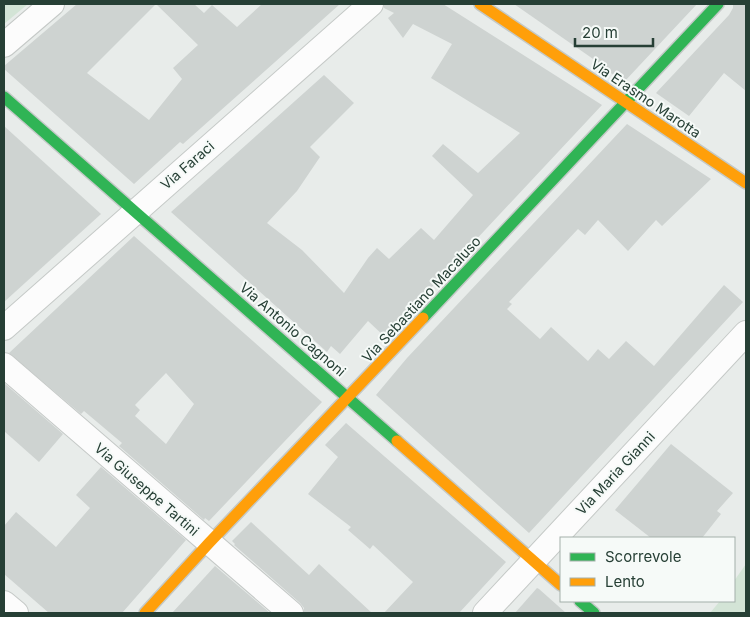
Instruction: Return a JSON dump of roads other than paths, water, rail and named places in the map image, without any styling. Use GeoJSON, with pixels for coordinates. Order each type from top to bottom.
{"type":"FeatureCollection","features":[{"type":"Feature","properties":{"kind":"main road","name":"Via Erasmo Marotta"},"geometry":{"type":"LineString","coordinates":[[480,4],[746,183]]}},
{"type":"Feature","properties":{"kind":"main road","name":"Via Sebastiano Macaluso"},"geometry":{"type":"LineString","coordinates":[[145,613],[718,4]]}},
{"type":"Feature","properties":{"kind":"main road","name":"Via Antonio Cagnoni"},"geometry":{"type":"LineString","coordinates":[[4,97],[560,584]]}},
{"type":"Feature","properties":{"kind":"main road"},"geometry":{"type":"LineString","coordinates":[[581,602],[594,613]]}},
{"type":"Feature","properties":{"kind":"street"},"geometry":{"type":"LineString","coordinates":[[4,45],[52,4]]}},
{"type":"Feature","properties":{"kind":"street","name":"Via Faraci"},"geometry":{"type":"LineString","coordinates":[[4,328],[371,4]]}},
{"type":"Feature","properties":{"kind":"street","name":"Via Maria Gianni"},"geometry":{"type":"LineString","coordinates":[[485,613],[746,334]]}},
{"type":"Feature","properties":{"kind":"street","name":"Via Giuseppe Tartini"},"geometry":{"type":"LineString","coordinates":[[4,365],[291,613]]}},
{"type":"Feature","properties":{"kind":"street"},"geometry":{"type":"LineString","coordinates":[[4,603],[16,613]]}}]}
